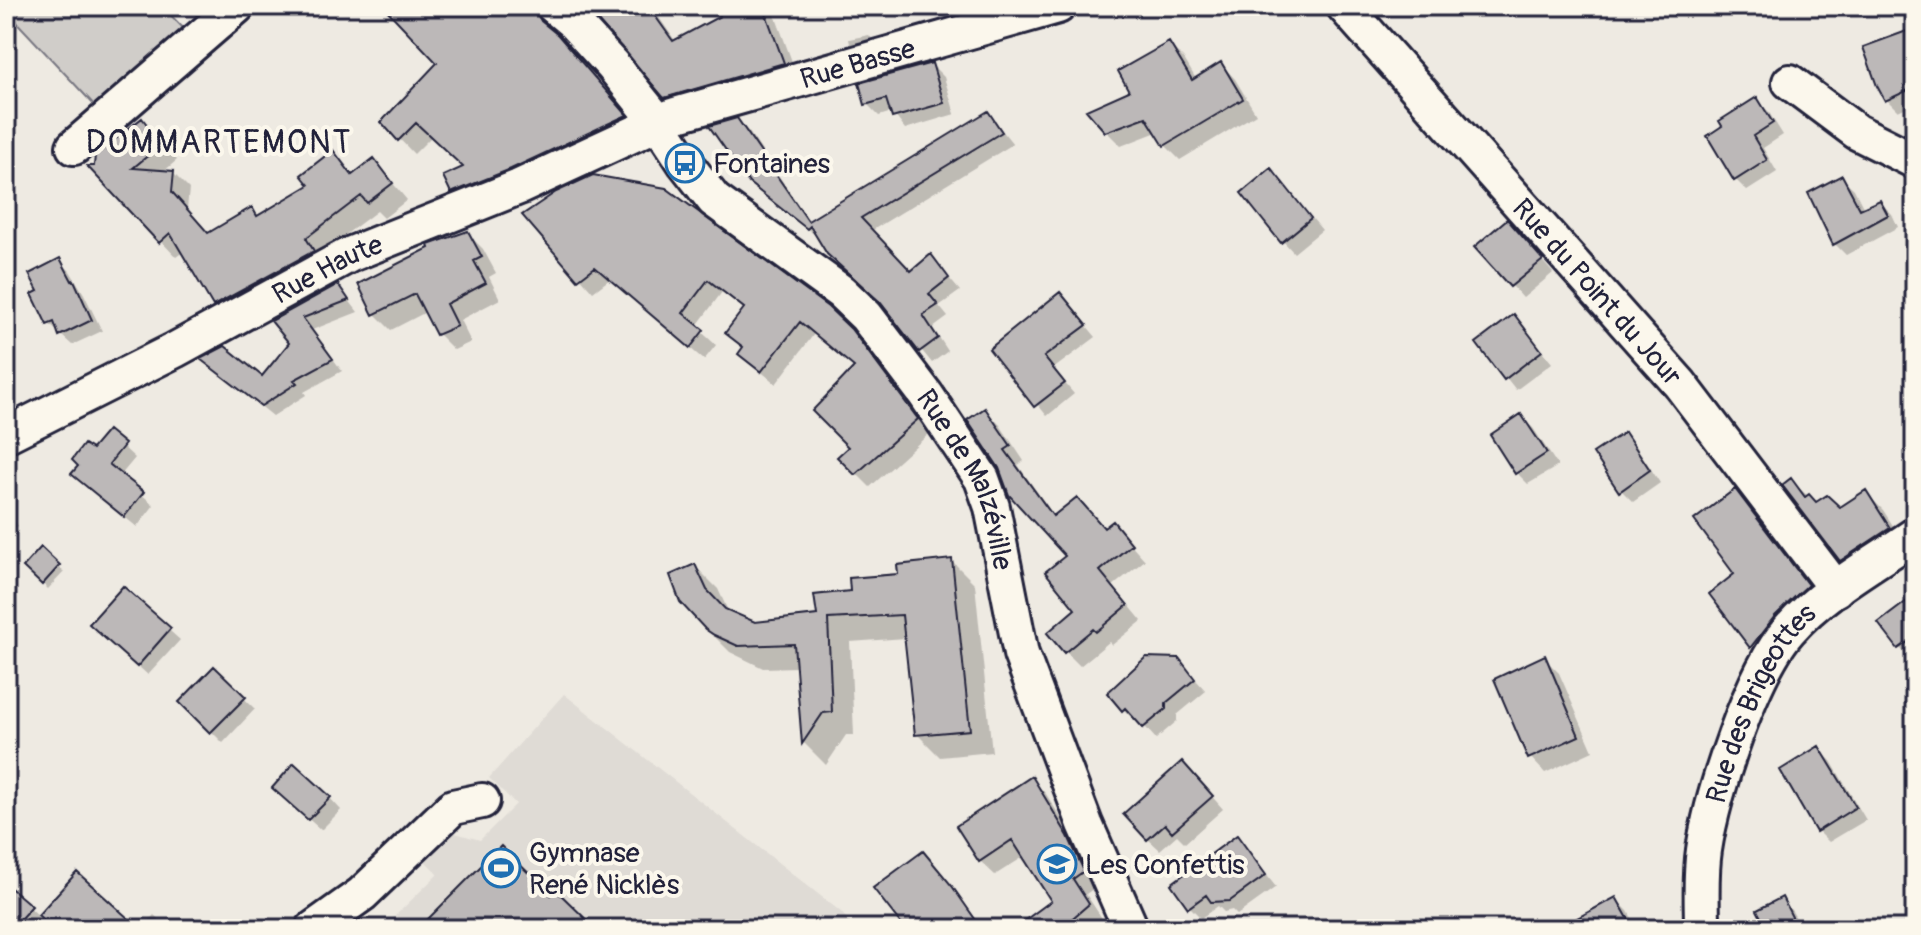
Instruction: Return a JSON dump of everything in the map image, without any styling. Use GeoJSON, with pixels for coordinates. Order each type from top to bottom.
{"type":"FeatureCollection","features":[{"type":"Feature","properties":{"kind":"street"},"geometry":{"type":"LineString","coordinates":[[74,147],[237,6]]}},
{"type":"Feature","properties":{"kind":"street","name":"Rue de Malzéville"},"geometry":{"type":"LineString","coordinates":[[554,6],[613,66],[714,200],[841,292],[866,316],[926,395],[982,479],[992,507],[1021,654],[1085,824],[1131,929]]}},
{"type":"Feature","properties":{"kind":"street","name":"Rue Basse"},"geometry":{"type":"LineString","coordinates":[[658,122],[690,109],[1058,6]]}},
{"type":"Feature","properties":{"kind":"street","name":"Rue du Point du Jour"},"geometry":{"type":"LineString","coordinates":[[1344,6],[1680,384],[1836,589]]}},
{"type":"Feature","properties":{"kind":"street"},"geometry":{"type":"LineString","coordinates":[[1790,82],[1857,132],[1915,161]]}},
{"type":"Feature","properties":{"kind":"street","name":"Rue Haute"},"geometry":{"type":"LineString","coordinates":[[6,435],[175,350],[349,255],[519,187],[658,122]]}},
{"type":"Feature","properties":{"kind":"street","name":"Rue des Brigeottes"},"geometry":{"type":"LineString","coordinates":[[1702,929],[1704,851],[1725,769],[1753,694],[1775,647],[1791,628],[1836,589],[1915,535]]}},
{"type":"Feature","properties":{"kind":"street"},"geometry":{"type":"LineString","coordinates":[[313,929],[362,894],[453,807],[482,801]]}},
{"type":"Feature","properties":{"kind":"shaded area"},"geometry":{"type":"Polygon","coordinates":[[[17,6],[162,6],[186,31],[98,109],[9,14],[17,6]]]}},
{"type":"Feature","properties":{"kind":"shaded area"},"geometry":{"type":"Polygon","coordinates":[[[564,694],[841,912],[855,929],[377,929],[392,919],[438,874],[422,858],[448,831],[480,840],[516,804],[489,778],[564,694]]]}},
{"type":"Feature","properties":{"kind":"building"},"geometry":{"type":"Polygon","coordinates":[[[383,6],[534,6],[541,21],[558,35],[627,115],[451,193],[443,176],[463,167],[416,123],[398,141],[381,122],[437,63],[383,6]]]}},
{"type":"Feature","properties":{"kind":"building"},"geometry":{"type":"Polygon","coordinates":[[[585,6],[648,6],[673,41],[720,16],[716,6],[763,6],[784,63],[664,98],[585,6]]]}},
{"type":"Feature","properties":{"kind":"building"},"geometry":{"type":"Polygon","coordinates":[[[1915,28],[1915,87],[1885,101],[1863,47],[1915,28]]]}},
{"type":"Feature","properties":{"kind":"building"},"geometry":{"type":"Polygon","coordinates":[[[1169,42],[1192,80],[1221,62],[1243,99],[1164,146],[1146,117],[1105,132],[1086,110],[1129,91],[1118,71],[1169,42]]]}},
{"type":"Feature","properties":{"kind":"building"},"geometry":{"type":"Polygon","coordinates":[[[932,63],[944,103],[892,118],[886,99],[865,105],[859,83],[932,63]]]}},
{"type":"Feature","properties":{"kind":"building"},"geometry":{"type":"Polygon","coordinates":[[[1757,97],[1773,123],[1753,136],[1767,160],[1734,181],[1707,136],[1722,126],[1719,121],[1757,97]]]}},
{"type":"Feature","properties":{"kind":"building"},"geometry":{"type":"Polygon","coordinates":[[[988,111],[1002,132],[861,218],[911,271],[931,254],[949,278],[929,294],[938,305],[923,315],[938,338],[919,352],[880,302],[827,254],[810,226],[807,229],[749,183],[709,126],[737,118],[808,221],[988,111]]]}},
{"type":"Feature","properties":{"kind":"building"},"geometry":{"type":"Polygon","coordinates":[[[142,118],[162,144],[133,168],[174,171],[172,192],[208,233],[252,207],[257,216],[309,185],[301,175],[333,150],[352,175],[374,158],[393,183],[367,203],[361,196],[306,238],[314,251],[213,306],[170,233],[159,243],[87,166],[94,166],[95,155],[142,118]]]}},
{"type":"Feature","properties":{"kind":"building"},"geometry":{"type":"Polygon","coordinates":[[[1271,168],[1311,218],[1281,243],[1241,193],[1271,168]]]}},
{"type":"Feature","properties":{"kind":"building"},"geometry":{"type":"Polygon","coordinates":[[[593,175],[666,188],[828,307],[851,329],[918,419],[855,475],[837,457],[848,447],[812,411],[854,367],[800,322],[761,372],[738,354],[743,347],[725,333],[744,308],[708,280],[683,313],[704,330],[690,348],[595,267],[578,280],[522,215],[556,192],[593,175]]]}},
{"type":"Feature","properties":{"kind":"building"},"geometry":{"type":"Polygon","coordinates":[[[1842,175],[1860,209],[1880,200],[1888,215],[1833,245],[1808,193],[1842,175]]]}},
{"type":"Feature","properties":{"kind":"building"},"geometry":{"type":"Polygon","coordinates":[[[1507,219],[1543,260],[1510,287],[1474,247],[1507,219]]]}},
{"type":"Feature","properties":{"kind":"building"},"geometry":{"type":"Polygon","coordinates":[[[468,231],[482,257],[474,261],[486,283],[446,304],[457,326],[436,335],[415,294],[373,315],[358,284],[429,248],[428,245],[468,231]]]}},
{"type":"Feature","properties":{"kind":"building"},"geometry":{"type":"Polygon","coordinates":[[[60,258],[92,320],[59,336],[54,322],[47,325],[32,294],[38,291],[29,274],[60,258]]]}},
{"type":"Feature","properties":{"kind":"building"},"geometry":{"type":"Polygon","coordinates":[[[338,284],[349,300],[303,318],[333,359],[294,380],[297,383],[261,406],[200,359],[225,346],[262,376],[289,343],[271,321],[338,284]]]}},
{"type":"Feature","properties":{"kind":"building"},"geometry":{"type":"Polygon","coordinates":[[[1060,292],[1087,325],[1044,357],[1065,383],[1034,407],[989,349],[1060,292]]]}},
{"type":"Feature","properties":{"kind":"building"},"geometry":{"type":"Polygon","coordinates":[[[1514,314],[1542,351],[1504,380],[1476,343],[1514,314]]]}},
{"type":"Feature","properties":{"kind":"building"},"geometry":{"type":"Polygon","coordinates":[[[985,408],[1011,446],[1005,450],[1053,516],[1077,497],[1104,528],[1113,521],[1132,544],[1100,571],[1128,605],[1064,653],[1047,633],[1075,609],[1045,572],[1065,556],[1009,495],[999,468],[967,420],[985,408]]]}},
{"type":"Feature","properties":{"kind":"building"},"geometry":{"type":"Polygon","coordinates":[[[1521,414],[1547,453],[1515,474],[1490,435],[1521,414]]]}},
{"type":"Feature","properties":{"kind":"building"},"geometry":{"type":"Polygon","coordinates":[[[108,430],[125,444],[109,464],[144,492],[124,517],[71,474],[78,466],[72,460],[84,444],[92,449],[108,430]]]}},
{"type":"Feature","properties":{"kind":"building"},"geometry":{"type":"Polygon","coordinates":[[[1625,432],[1650,470],[1619,492],[1593,453],[1625,432]]]}},
{"type":"Feature","properties":{"kind":"building"},"geometry":{"type":"Polygon","coordinates":[[[1791,478],[1805,497],[1809,494],[1816,502],[1827,495],[1840,507],[1866,490],[1890,528],[1840,561],[1782,485],[1791,478]]]}},
{"type":"Feature","properties":{"kind":"building"},"geometry":{"type":"Polygon","coordinates":[[[1735,489],[1808,585],[1775,616],[1750,648],[1709,594],[1734,574],[1694,520],[1735,489]]]}},
{"type":"Feature","properties":{"kind":"building"},"geometry":{"type":"Polygon","coordinates":[[[41,547],[60,565],[42,585],[23,567],[41,547]]]}},
{"type":"Feature","properties":{"kind":"building"},"geometry":{"type":"Polygon","coordinates":[[[952,559],[970,730],[915,735],[902,615],[828,619],[832,712],[823,713],[802,744],[794,644],[738,646],[714,635],[680,602],[670,575],[695,564],[707,590],[725,609],[755,622],[817,615],[814,595],[850,591],[849,578],[898,574],[897,565],[952,559]]]}},
{"type":"Feature","properties":{"kind":"building"},"geometry":{"type":"Polygon","coordinates":[[[123,586],[171,628],[137,667],[89,624],[123,586]]]}},
{"type":"Feature","properties":{"kind":"building"},"geometry":{"type":"Polygon","coordinates":[[[1915,595],[1915,637],[1898,649],[1878,623],[1915,595]]]}},
{"type":"Feature","properties":{"kind":"building"},"geometry":{"type":"Polygon","coordinates":[[[1545,655],[1579,736],[1528,759],[1494,679],[1545,655]]]}},
{"type":"Feature","properties":{"kind":"building"},"geometry":{"type":"Polygon","coordinates":[[[1146,657],[1179,658],[1195,679],[1166,703],[1166,709],[1143,728],[1125,708],[1122,711],[1107,693],[1146,657]]]}},
{"type":"Feature","properties":{"kind":"building"},"geometry":{"type":"Polygon","coordinates":[[[214,666],[246,697],[210,733],[179,702],[214,666]]]}},
{"type":"Feature","properties":{"kind":"building"},"geometry":{"type":"Polygon","coordinates":[[[1819,746],[1856,807],[1816,832],[1780,770],[1819,746]]]}},
{"type":"Feature","properties":{"kind":"building"},"geometry":{"type":"Polygon","coordinates":[[[1182,761],[1213,796],[1172,832],[1165,824],[1147,840],[1123,814],[1182,761]]]}},
{"type":"Feature","properties":{"kind":"building"},"geometry":{"type":"Polygon","coordinates":[[[294,763],[331,797],[308,820],[272,788],[294,763]]]}},
{"type":"Feature","properties":{"kind":"building"},"geometry":{"type":"Polygon","coordinates":[[[1032,776],[1068,836],[1084,871],[1073,879],[1089,904],[1060,929],[1013,929],[1051,901],[1012,840],[979,862],[956,826],[1032,776]]]}},
{"type":"Feature","properties":{"kind":"building"},"geometry":{"type":"Polygon","coordinates":[[[1237,835],[1266,875],[1230,901],[1211,902],[1206,895],[1188,908],[1171,884],[1237,835]]]}},
{"type":"Feature","properties":{"kind":"building","name":"Gymnase René Nicklès"},"geometry":{"type":"Polygon","coordinates":[[[501,846],[551,895],[556,890],[596,929],[418,929],[501,846]]]}},
{"type":"Feature","properties":{"kind":"building"},"geometry":{"type":"Polygon","coordinates":[[[923,851],[982,929],[905,929],[873,888],[923,851]]]}},
{"type":"Feature","properties":{"kind":"building"},"geometry":{"type":"Polygon","coordinates":[[[77,872],[140,929],[53,929],[38,915],[77,872]]]}},
{"type":"Feature","properties":{"kind":"building"},"geometry":{"type":"Polygon","coordinates":[[[6,884],[32,906],[11,929],[6,929],[6,884]]]}},
{"type":"Feature","properties":{"kind":"building"},"geometry":{"type":"Polygon","coordinates":[[[1616,897],[1634,929],[1557,929],[1616,897]]]}},
{"type":"Feature","properties":{"kind":"building"},"geometry":{"type":"Polygon","coordinates":[[[1782,897],[1798,929],[1767,929],[1757,910],[1782,897]]]}},
{"type":"Feature","properties":{"kind":"place","name":"Fontaines"},"geometry":{"type":"Point","coordinates":[685,163]}},
{"type":"Feature","properties":{"kind":"place","name":"Les Confettis"},"geometry":{"type":"Point","coordinates":[1057,864]}},
{"type":"Feature","properties":{"kind":"place","name":"Gymnase René Nicklès"},"geometry":{"type":"Point","coordinates":[501,868]}},
{"type":"Feature","properties":{"kind":"district","name":"DOMMARTEMONT"},"geometry":{"type":"Point","coordinates":[219,142]}}]}
